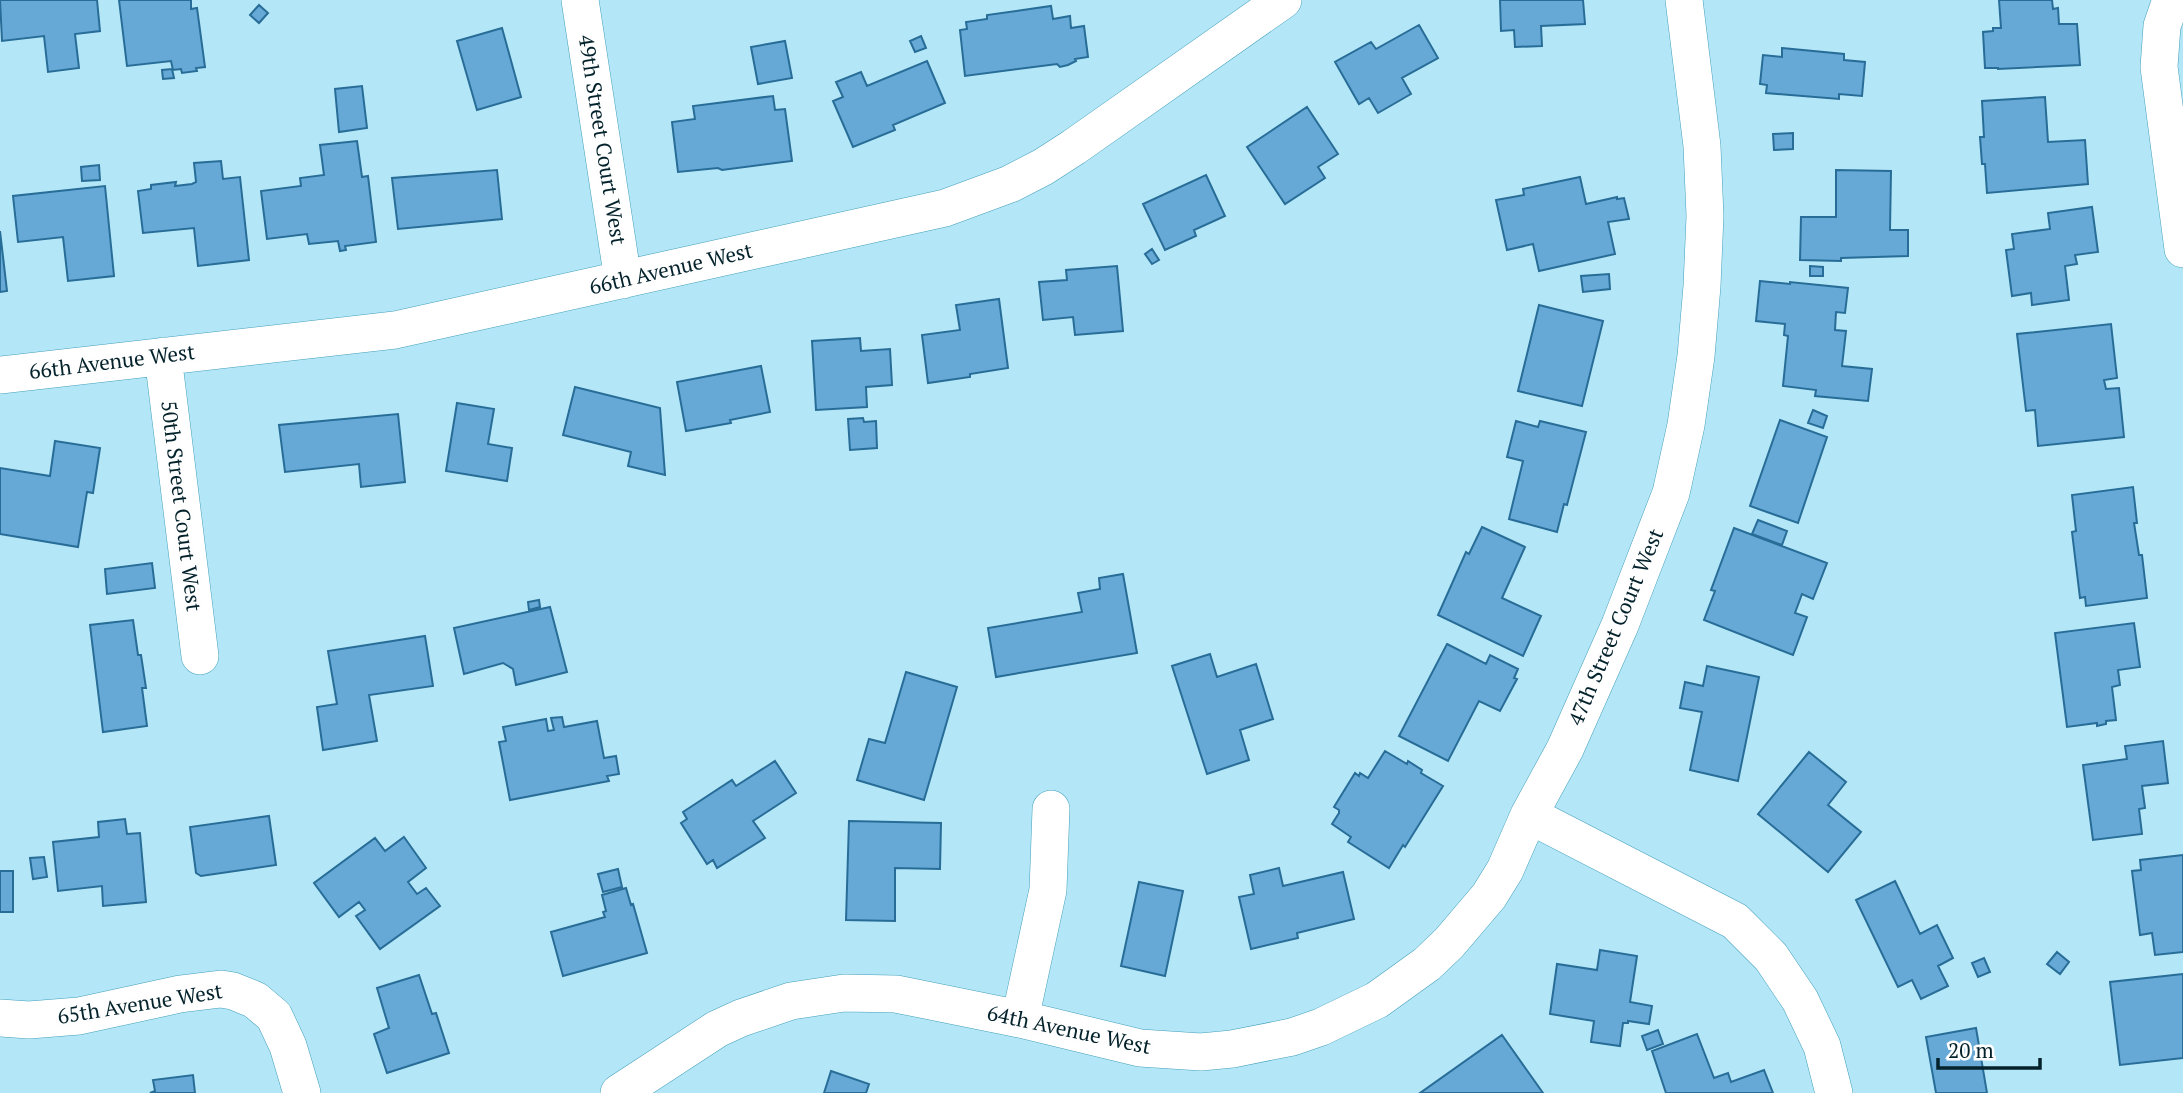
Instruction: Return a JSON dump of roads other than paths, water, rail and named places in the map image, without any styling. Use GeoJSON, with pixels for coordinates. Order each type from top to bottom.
{"type":"FeatureCollection","features":[{"type":"Feature","properties":{"kind":"street","name":"49th Street Court West"},"geometry":{"type":"LineString","coordinates":[[580,0],[623,279]]}},
{"type":"Feature","properties":{"kind":"street","name":"66th Avenue West"},"geometry":{"type":"LineString","coordinates":[[0,375],[395,330],[945,208],[1010,184],[1043,167],[1283,0]]}},
{"type":"Feature","properties":{"kind":"street","name":"47th Street Court West"},"geometry":{"type":"LineString","coordinates":[[1529,816],[1565,749],[1620,625],[1671,494],[1686,425],[1703,286],[1705,216],[1702,146],[1684,0]]}},
{"type":"Feature","properties":{"kind":"street"},"geometry":{"type":"LineString","coordinates":[[2171,0],[2162,26],[2159,67],[2183,249]]}},
{"type":"Feature","properties":{"kind":"street","name":"50th Street Court West"},"geometry":{"type":"LineString","coordinates":[[163,356],[200,656]]}},
{"type":"Feature","properties":{"kind":"street"},"geometry":{"type":"LineString","coordinates":[[1020,1020],[1048,890],[1051,809]]}},
{"type":"Feature","properties":{"kind":"street","name":"64th Avenue West"},"geometry":{"type":"LineString","coordinates":[[619,1093],[717,1029],[741,1018],[791,1001],[844,993],[896,994],[1140,1048],[1201,1052],[1280,1040],[1321,1027],[1377,1000],[1427,964],[1470,920],[1494,887],[1505,870],[1529,816]]}},
{"type":"Feature","properties":{"kind":"street"},"geometry":{"type":"LineString","coordinates":[[1529,816],[1735,921],[1771,957],[1800,1000],[1822,1046],[1834,1093]]}},
{"type":"Feature","properties":{"kind":"street","name":"65th Avenue West"},"geometry":{"type":"LineString","coordinates":[[0,1018],[29,1020],[79,1016],[180,994],[233,990],[255,1000],[274,1016],[288,1046],[302,1093]]}}]}
